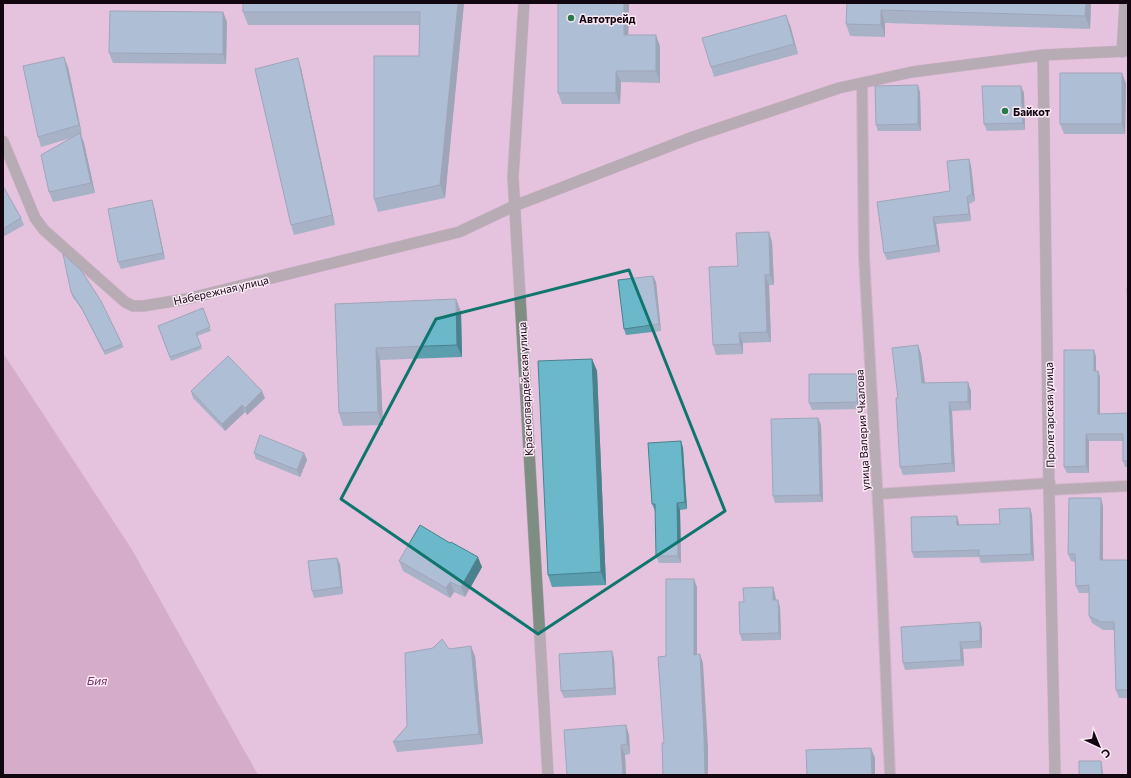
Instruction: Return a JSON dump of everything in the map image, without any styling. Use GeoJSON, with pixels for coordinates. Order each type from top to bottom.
{"type":"FeatureCollection","features":[{"type":"Feature","properties":{"kind":"street","name":"Красногвардейская улица"},"geometry":{"type":"LineString","coordinates":[[524,3],[513,177],[548,775]]}},
{"type":"Feature","properties":{"kind":"street"},"geometry":{"type":"LineString","coordinates":[[1125,3],[1125,52]]}},
{"type":"Feature","properties":{"kind":"street","name":"Набережная улица"},"geometry":{"type":"LineString","coordinates":[[3,141],[35,218],[44,230],[126,302],[134,306],[143,306],[186,299],[459,232],[514,206],[693,137],[839,88],[912,72],[1043,55],[1125,52]]}},
{"type":"Feature","properties":{"kind":"street","name":"Пролетарская улица"},"geometry":{"type":"LineString","coordinates":[[1043,55],[1055,775]]}},
{"type":"Feature","properties":{"kind":"lane","name":"улица Валерия Чкалова"},"geometry":{"type":"LineString","coordinates":[[862,83],[864,256],[878,494],[890,775]]}},
{"type":"Feature","properties":{"kind":"lane"},"geometry":{"type":"LineString","coordinates":[[878,494],[1049,486],[1128,486]]}},
{"type":"Feature","properties":{"kind":"highlighted area"},"geometry":{"type":"Polygon","coordinates":[[[629,270],[725,511],[538,634],[341,499],[436,319],[629,270]]]}},
{"type":"Feature","properties":{"kind":"water","name":"Бия"},"geometry":{"type":"Polygon","coordinates":[[[3,353],[131,548],[258,775],[3,775],[3,353]]]}},
{"type":"Feature","properties":{"kind":"building"},"geometry":{"type":"Polygon","coordinates":[[[243,3],[458,3],[440,185],[374,199],[374,56],[419,56],[420,12],[243,12],[243,3]]]}},
{"type":"Feature","properties":{"kind":"building"},"geometry":{"type":"Polygon","coordinates":[[[558,3],[624,3],[624,35],[656,35],[656,71],[616,71],[616,93],[558,93],[558,3]]]}},
{"type":"Feature","properties":{"kind":"building"},"geometry":{"type":"Polygon","coordinates":[[[847,3],[1086,3],[1085,16],[881,10],[881,25],[846,24],[847,3]]]}},
{"type":"Feature","properties":{"kind":"building"},"geometry":{"type":"Polygon","coordinates":[[[110,11],[223,12],[223,54],[109,53],[110,11]]]}},
{"type":"Feature","properties":{"kind":"building"},"geometry":{"type":"Polygon","coordinates":[[[786,15],[794,44],[711,67],[702,38],[786,15]]]}},
{"type":"Feature","properties":{"kind":"building"},"geometry":{"type":"Polygon","coordinates":[[[64,57],[79,125],[38,137],[23,66],[64,57]]]}},
{"type":"Feature","properties":{"kind":"building"},"geometry":{"type":"Polygon","coordinates":[[[298,58],[332,215],[291,225],[255,69],[298,58]]]}},
{"type":"Feature","properties":{"kind":"building"},"geometry":{"type":"Polygon","coordinates":[[[1060,73],[1122,73],[1122,124],[1060,124],[1060,73]]]}},
{"type":"Feature","properties":{"kind":"building"},"geometry":{"type":"Polygon","coordinates":[[[918,85],[918,124],[876,125],[875,86],[918,85]]]}},
{"type":"Feature","properties":{"kind":"building","name":"Байкот"},"geometry":{"type":"Polygon","coordinates":[[[982,86],[1021,86],[1023,123],[984,124],[982,86]]]}},
{"type":"Feature","properties":{"kind":"building"},"geometry":{"type":"Polygon","coordinates":[[[80,133],[91,183],[49,192],[41,155],[80,133]]]}},
{"type":"Feature","properties":{"kind":"building"},"geometry":{"type":"Polygon","coordinates":[[[969,159],[972,194],[967,197],[969,214],[933,217],[937,245],[884,253],[877,202],[950,191],[947,161],[969,159]]]}},
{"type":"Feature","properties":{"kind":"building"},"geometry":{"type":"Polygon","coordinates":[[[3,186],[21,218],[3,229],[3,186]]]}},
{"type":"Feature","properties":{"kind":"building"},"geometry":{"type":"Polygon","coordinates":[[[152,200],[163,253],[118,262],[108,209],[152,200]]]}},
{"type":"Feature","properties":{"kind":"building"},"geometry":{"type":"Polygon","coordinates":[[[769,232],[770,275],[765,275],[767,332],[739,333],[740,344],[713,345],[709,267],[738,266],[736,233],[769,232]]]}},
{"type":"Feature","properties":{"kind":"building"},"geometry":{"type":"Polygon","coordinates":[[[63,254],[81,270],[101,301],[122,344],[104,351],[81,307],[71,292],[63,254]]]}},
{"type":"Feature","properties":{"kind":"building"},"geometry":{"type":"Polygon","coordinates":[[[653,276],[659,324],[624,329],[618,280],[653,276]]]}},
{"type":"Feature","properties":{"kind":"building"},"geometry":{"type":"Polygon","coordinates":[[[1127,288],[1128,288],[1128,313],[1127,288]]]}},
{"type":"Feature","properties":{"kind":"building"},"geometry":{"type":"Polygon","coordinates":[[[456,299],[457,345],[376,348],[378,412],[339,413],[335,304],[456,299]]]}},
{"type":"Feature","properties":{"kind":"building"},"geometry":{"type":"Polygon","coordinates":[[[203,308],[210,327],[196,333],[201,346],[170,357],[158,326],[203,308]]]}},
{"type":"Feature","properties":{"kind":"building"},"geometry":{"type":"Polygon","coordinates":[[[918,345],[922,383],[968,382],[968,402],[949,402],[952,463],[900,467],[896,398],[898,398],[892,348],[918,345]]]}},
{"type":"Feature","properties":{"kind":"building"},"geometry":{"type":"Polygon","coordinates":[[[1064,350],[1094,350],[1094,371],[1098,371],[1098,414],[1128,413],[1128,461],[1123,461],[1123,434],[1086,434],[1086,466],[1064,467],[1064,350]]]}},
{"type":"Feature","properties":{"kind":"building"},"geometry":{"type":"Polygon","coordinates":[[[228,356],[262,391],[245,408],[242,405],[222,424],[191,391],[228,356]]]}},
{"type":"Feature","properties":{"kind":"building"},"geometry":{"type":"Polygon","coordinates":[[[592,359],[601,572],[548,575],[538,361],[592,359]]]}},
{"type":"Feature","properties":{"kind":"building"},"geometry":{"type":"Polygon","coordinates":[[[809,374],[857,374],[857,402],[809,403],[809,374]]]}},
{"type":"Feature","properties":{"kind":"building"},"geometry":{"type":"Polygon","coordinates":[[[818,418],[820,495],[773,496],[771,419],[818,418]]]}},
{"type":"Feature","properties":{"kind":"building"},"geometry":{"type":"Polygon","coordinates":[[[260,435],[304,453],[297,470],[254,453],[260,435]]]}},
{"type":"Feature","properties":{"kind":"building"},"geometry":{"type":"Polygon","coordinates":[[[681,441],[685,502],[677,503],[678,556],[656,556],[655,504],[652,504],[648,443],[681,441]]]}},
{"type":"Feature","properties":{"kind":"building"},"geometry":{"type":"Polygon","coordinates":[[[1069,498],[1101,498],[1100,560],[1128,560],[1128,690],[1116,690],[1114,622],[1101,622],[1089,616],[1089,585],[1076,586],[1075,554],[1068,554],[1069,498]]]}},
{"type":"Feature","properties":{"kind":"building"},"geometry":{"type":"Polygon","coordinates":[[[1030,508],[1031,554],[979,556],[979,550],[912,552],[911,517],[957,516],[957,525],[1000,524],[999,509],[1030,508]]]}},
{"type":"Feature","properties":{"kind":"building"},"geometry":{"type":"Polygon","coordinates":[[[420,525],[450,543],[451,542],[478,557],[461,587],[450,582],[446,588],[399,561],[420,525]]]}},
{"type":"Feature","properties":{"kind":"building"},"geometry":{"type":"Polygon","coordinates":[[[337,558],[341,587],[312,591],[308,561],[337,558]]]}},
{"type":"Feature","properties":{"kind":"building"},"geometry":{"type":"Polygon","coordinates":[[[666,579],[694,579],[694,655],[700,654],[705,775],[663,775],[662,743],[664,743],[658,657],[666,656],[666,579]]]}},
{"type":"Feature","properties":{"kind":"building"},"geometry":{"type":"Polygon","coordinates":[[[773,587],[773,600],[778,600],[779,633],[740,634],[739,602],[744,602],[743,588],[773,587]]]}},
{"type":"Feature","properties":{"kind":"building"},"geometry":{"type":"Polygon","coordinates":[[[980,622],[980,641],[960,642],[961,660],[903,663],[901,627],[980,622]]]}},
{"type":"Feature","properties":{"kind":"building"},"geometry":{"type":"Polygon","coordinates":[[[442,639],[449,649],[471,646],[479,734],[393,742],[407,726],[405,653],[433,648],[442,639]]]}},
{"type":"Feature","properties":{"kind":"building"},"geometry":{"type":"Polygon","coordinates":[[[612,651],[614,688],[561,691],[559,654],[612,651]]]}},
{"type":"Feature","properties":{"kind":"building"},"geometry":{"type":"Polygon","coordinates":[[[626,725],[627,744],[621,745],[623,775],[567,775],[564,730],[626,725]]]}},
{"type":"Feature","properties":{"kind":"building"},"geometry":{"type":"Polygon","coordinates":[[[871,748],[872,775],[807,775],[806,750],[871,748]]]}},
{"type":"Feature","properties":{"kind":"building"},"geometry":{"type":"Polygon","coordinates":[[[1079,761],[1101,761],[1102,775],[1079,775],[1079,761]]]}},
{"type":"Feature","properties":{"kind":"place","name":"Автотрейд"},"geometry":{"type":"Point","coordinates":[571,18]}},
{"type":"Feature","properties":{"kind":"place","name":"Байкот"},"geometry":{"type":"Point","coordinates":[1005,111]}}]}
